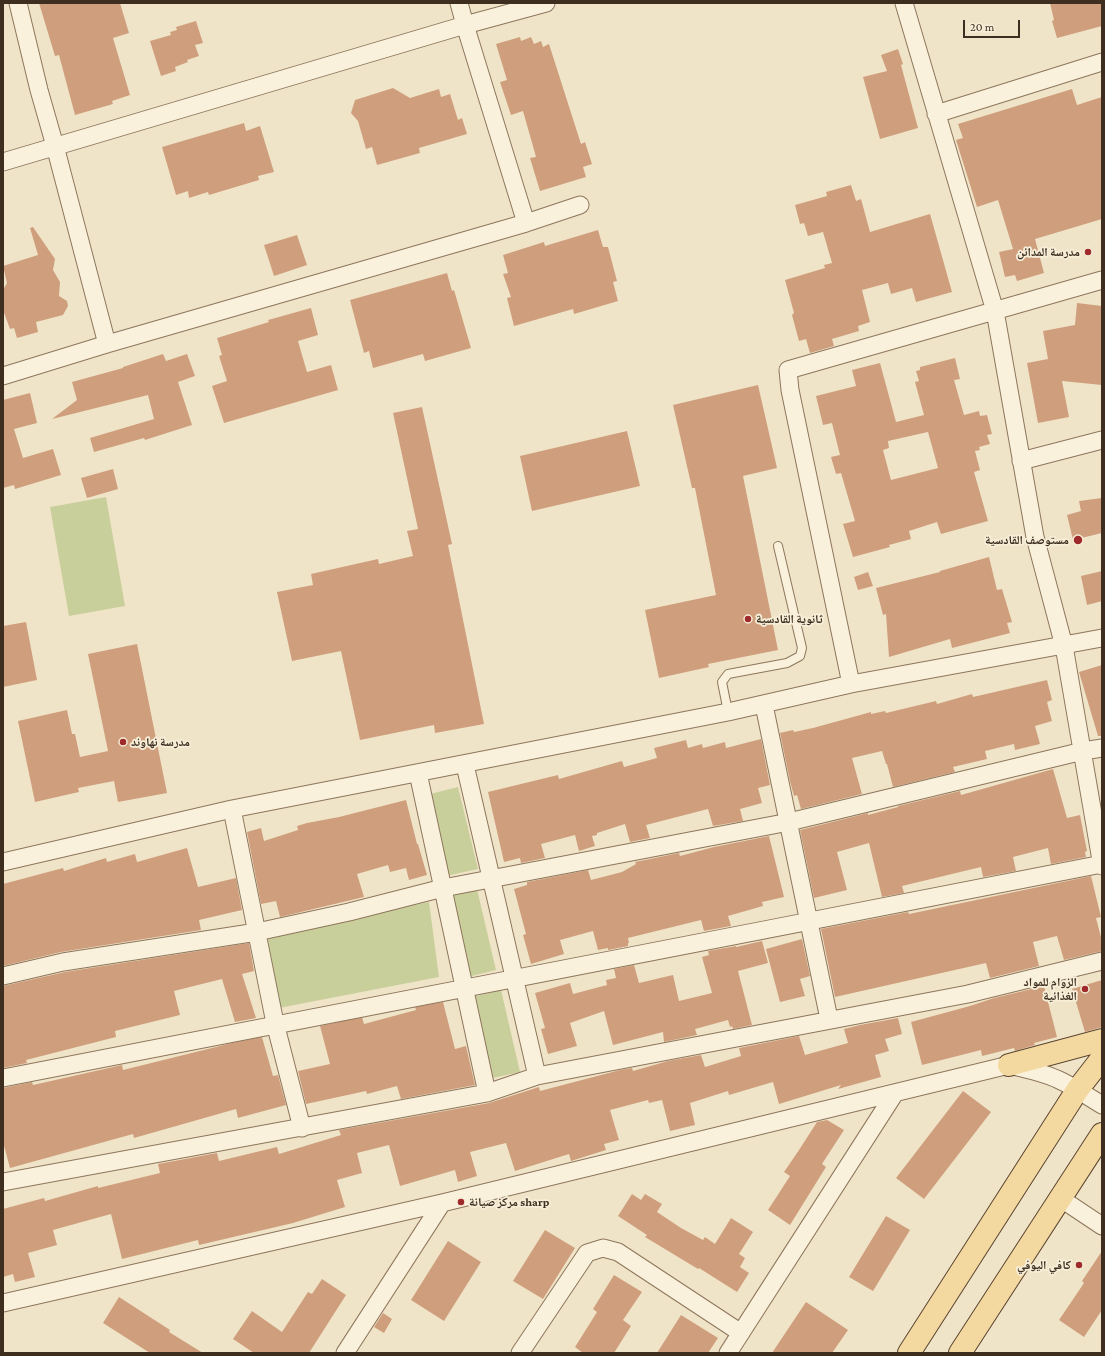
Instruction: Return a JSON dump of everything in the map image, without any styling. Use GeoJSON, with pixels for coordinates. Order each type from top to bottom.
{"type":"FeatureCollection","features":[{"type":"Feature","properties":{"kind":"main road"},"geometry":{"type":"LineString","coordinates":[[1009,1065],[1102,1040]]}},
{"type":"Feature","properties":{"kind":"main road"},"geometry":{"type":"LineString","coordinates":[[909,1353],[1078,1089],[1102,1058]]}},
{"type":"Feature","properties":{"kind":"main road"},"geometry":{"type":"LineString","coordinates":[[960,1353],[1102,1134]]}},
{"type":"Feature","properties":{"kind":"street"},"geometry":{"type":"LineString","coordinates":[[18,3],[39,90],[107,344]]}},
{"type":"Feature","properties":{"kind":"street"},"geometry":{"type":"LineString","coordinates":[[460,3],[465,25],[526,223]]}},
{"type":"Feature","properties":{"kind":"street"},"geometry":{"type":"LineString","coordinates":[[3,162],[465,25],[546,3]]}},
{"type":"Feature","properties":{"kind":"street"},"geometry":{"type":"LineString","coordinates":[[3,1078],[275,1023],[465,988],[1102,864],[1064,646],[1035,537],[995,310],[904,3]]}},
{"type":"Feature","properties":{"kind":"street"},"geometry":{"type":"LineString","coordinates":[[936,114],[1102,62]]}},
{"type":"Feature","properties":{"kind":"street"},"geometry":{"type":"LineString","coordinates":[[3,376],[107,344],[526,223],[580,205]]}},
{"type":"Feature","properties":{"kind":"street"},"geometry":{"type":"LineString","coordinates":[[851,684],[790,390],[788,370],[1102,280]]}},
{"type":"Feature","properties":{"kind":"street"},"geometry":{"type":"LineString","coordinates":[[1021,462],[1102,440]]}},
{"type":"Feature","properties":{"kind":"street"},"geometry":{"type":"LineString","coordinates":[[3,862],[232,809],[764,705],[851,684],[1102,638]]}},
{"type":"Feature","properties":{"kind":"street"},"geometry":{"type":"LineString","coordinates":[[764,705],[829,1019]]}},
{"type":"Feature","properties":{"kind":"street"},"geometry":{"type":"LineString","coordinates":[[3,976],[63,962],[257,932],[349,912],[443,888],[789,822],[1082,751],[1102,748]]}},
{"type":"Feature","properties":{"kind":"street"},"geometry":{"type":"LineString","coordinates":[[465,764],[537,1076]]}},
{"type":"Feature","properties":{"kind":"street"},"geometry":{"type":"LineString","coordinates":[[418,773],[488,1093]]}},
{"type":"Feature","properties":{"kind":"street"},"geometry":{"type":"LineString","coordinates":[[232,809],[275,1023],[302,1128]]}},
{"type":"Feature","properties":{"kind":"street"},"geometry":{"type":"LineString","coordinates":[[3,1182],[488,1093],[537,1076],[829,1019],[968,994],[1102,961]]}},
{"type":"Feature","properties":{"kind":"street"},"geometry":{"type":"LineString","coordinates":[[3,1303],[442,1203],[1009,1065],[1056,1078],[1078,1089],[1102,1105]]}},
{"type":"Feature","properties":{"kind":"street"},"geometry":{"type":"LineString","coordinates":[[728,1353],[895,1093]]}},
{"type":"Feature","properties":{"kind":"street"},"geometry":{"type":"LineString","coordinates":[[1060,1198],[1102,1226]]}},
{"type":"Feature","properties":{"kind":"street"},"geometry":{"type":"LineString","coordinates":[[345,1353],[442,1203]]}},
{"type":"Feature","properties":{"kind":"street"},"geometry":{"type":"LineString","coordinates":[[520,1353],[587,1253],[603,1248],[618,1252],[741,1332]]}},
{"type":"Feature","properties":{"kind":"lane"},"geometry":{"type":"LineString","coordinates":[[728,712],[722,682],[728,674],[787,663],[800,656],[802,648],[778,546]]}},
{"type":"Feature","properties":{"kind":"green space"},"geometry":{"type":"Polygon","coordinates":[[[106,497],[125,606],[69,616],[50,507],[106,497]]]}},
{"type":"Feature","properties":{"kind":"green space"},"geometry":{"type":"Polygon","coordinates":[[[458,787],[478,869],[446,876],[426,795],[458,787]]]}},
{"type":"Feature","properties":{"kind":"green space"},"geometry":{"type":"Polygon","coordinates":[[[477,889],[496,970],[464,978],[445,897],[477,889]]]}},
{"type":"Feature","properties":{"kind":"green space"},"geometry":{"type":"Polygon","coordinates":[[[429,902],[439,977],[279,1008],[262,936],[429,902]]]}},
{"type":"Feature","properties":{"kind":"green space"},"geometry":{"type":"Polygon","coordinates":[[[501,990],[520,1072],[488,1079],[469,998],[501,990]]]}},
{"type":"Feature","properties":{"kind":"building"},"geometry":{"type":"Polygon","coordinates":[[[39,3],[120,3],[129,33],[113,38],[130,95],[112,101],[113,104],[75,115],[59,55],[55,56],[39,3]]]}},
{"type":"Feature","properties":{"kind":"building"},"geometry":{"type":"Polygon","coordinates":[[[1050,3],[1102,3],[1102,26],[1057,38],[1052,21],[1054,20],[1050,3]]]}},
{"type":"Feature","properties":{"kind":"building"},"geometry":{"type":"Polygon","coordinates":[[[196,21],[203,43],[195,45],[199,56],[187,60],[188,62],[175,67],[176,71],[161,76],[150,41],[171,35],[170,32],[177,30],[176,27],[196,21]]]}},
{"type":"Feature","properties":{"kind":"building"},"geometry":{"type":"Polygon","coordinates":[[[520,37],[521,41],[531,37],[534,44],[541,41],[543,47],[549,44],[581,144],[585,142],[592,164],[583,167],[586,177],[540,191],[530,158],[536,157],[523,111],[511,115],[500,82],[507,80],[496,44],[520,37]]]}},
{"type":"Feature","properties":{"kind":"building"},"geometry":{"type":"Polygon","coordinates":[[[898,49],[918,128],[880,139],[863,77],[887,71],[881,55],[898,49]]]}},
{"type":"Feature","properties":{"kind":"building"},"geometry":{"type":"Polygon","coordinates":[[[393,88],[410,98],[439,89],[441,97],[450,94],[458,120],[462,118],[467,134],[419,148],[420,153],[377,165],[372,147],[366,149],[358,121],[351,113],[355,100],[393,88]]]}},
{"type":"Feature","properties":{"kind":"building"},"geometry":{"type":"Polygon","coordinates":[[[1072,89],[1077,105],[1102,97],[1102,219],[1035,239],[1044,273],[1017,281],[1015,275],[1005,277],[999,252],[1013,249],[998,200],[977,207],[956,140],[963,138],[958,124],[1072,89]]]}},
{"type":"Feature","properties":{"kind":"building"},"geometry":{"type":"Polygon","coordinates":[[[244,123],[246,131],[260,126],[274,172],[258,176],[259,180],[209,195],[208,192],[189,198],[188,191],[176,195],[162,147],[244,123]]]}},
{"type":"Feature","properties":{"kind":"building"},"geometry":{"type":"Polygon","coordinates":[[[851,185],[856,201],[861,199],[870,232],[930,214],[952,292],[916,302],[912,288],[891,294],[888,283],[862,290],[870,322],[858,326],[859,331],[832,339],[834,346],[810,353],[806,339],[799,341],[792,315],[794,313],[785,280],[825,268],[824,265],[832,263],[823,232],[808,236],[804,223],[800,224],[795,205],[827,196],[826,192],[851,185]]]}},
{"type":"Feature","properties":{"kind":"building"},"geometry":{"type":"Polygon","coordinates":[[[33,227],[55,259],[53,270],[60,282],[59,296],[67,301],[68,306],[63,315],[36,322],[38,332],[17,338],[14,328],[10,329],[3,310],[3,290],[7,283],[3,266],[38,255],[30,228],[33,227]]]}},
{"type":"Feature","properties":{"kind":"building"},"geometry":{"type":"Polygon","coordinates":[[[598,230],[603,247],[608,247],[617,281],[613,282],[618,301],[574,314],[573,309],[514,326],[507,298],[511,297],[503,274],[508,273],[503,255],[544,242],[545,246],[598,230]]]}},
{"type":"Feature","properties":{"kind":"building"},"geometry":{"type":"Polygon","coordinates":[[[297,235],[307,265],[274,276],[264,245],[297,235]]]}},
{"type":"Feature","properties":{"kind":"building"},"geometry":{"type":"Polygon","coordinates":[[[447,273],[452,291],[454,290],[471,348],[425,361],[423,354],[373,368],[369,351],[364,353],[350,300],[447,273]]]}},
{"type":"Feature","properties":{"kind":"building"},"geometry":{"type":"Polygon","coordinates":[[[1077,303],[1102,306],[1102,385],[1062,381],[1069,417],[1038,423],[1027,363],[1048,359],[1043,331],[1075,325],[1077,303]]]}},
{"type":"Feature","properties":{"kind":"building"},"geometry":{"type":"Polygon","coordinates":[[[311,308],[318,335],[298,341],[307,372],[331,365],[338,390],[224,423],[212,386],[227,381],[219,356],[222,355],[217,338],[269,322],[268,320],[311,308]]]}},
{"type":"Feature","properties":{"kind":"building"},"geometry":{"type":"Polygon","coordinates":[[[163,354],[166,361],[187,354],[195,376],[178,382],[192,425],[145,440],[144,438],[94,452],[90,438],[154,419],[148,395],[52,419],[77,400],[72,382],[123,368],[163,354]]]}},
{"type":"Feature","properties":{"kind":"building"},"geometry":{"type":"Polygon","coordinates":[[[955,358],[960,379],[954,380],[964,415],[979,411],[980,416],[987,415],[992,434],[987,435],[990,444],[979,447],[980,450],[975,451],[980,470],[974,472],[988,521],[941,534],[937,522],[909,531],[911,539],[889,545],[890,547],[853,557],[843,524],[855,521],[841,473],[836,474],[831,457],[840,455],[832,423],[823,425],[816,396],[856,386],[852,370],[880,363],[896,422],[924,415],[915,382],[919,381],[916,371],[920,370],[920,367],[955,358]],[[928,432],[888,441],[889,448],[883,450],[891,480],[938,468],[928,432]]]}},
{"type":"Feature","properties":{"kind":"building"},"geometry":{"type":"Polygon","coordinates":[[[758,385],[777,468],[743,476],[778,650],[708,664],[709,667],[659,678],[645,610],[716,595],[695,488],[692,488],[673,405],[758,385]]]}},
{"type":"Feature","properties":{"kind":"building"},"geometry":{"type":"Polygon","coordinates":[[[30,393],[37,423],[14,429],[23,458],[53,449],[61,475],[15,489],[14,485],[3,488],[3,400],[30,393]]]}},
{"type":"Feature","properties":{"kind":"building"},"geometry":{"type":"Polygon","coordinates":[[[422,407],[452,544],[448,545],[484,724],[435,733],[434,725],[360,740],[341,651],[292,661],[277,592],[313,585],[311,574],[378,559],[379,564],[413,556],[407,531],[418,529],[393,413],[422,407]]]}},
{"type":"Feature","properties":{"kind":"building"},"geometry":{"type":"Polygon","coordinates":[[[627,431],[640,486],[532,511],[520,456],[627,431]]]}},
{"type":"Feature","properties":{"kind":"building"},"geometry":{"type":"Polygon","coordinates":[[[113,469],[118,489],[87,498],[81,478],[113,469]]]}},
{"type":"Feature","properties":{"kind":"building"},"geometry":{"type":"Polygon","coordinates":[[[1102,498],[1102,533],[1073,540],[1067,515],[1081,511],[1079,501],[1102,498]]]}},
{"type":"Feature","properties":{"kind":"building"},"geometry":{"type":"Polygon","coordinates":[[[989,557],[997,590],[1002,589],[1012,622],[1007,623],[1010,633],[952,648],[950,639],[889,657],[886,614],[883,615],[876,588],[940,572],[989,557]]]}},
{"type":"Feature","properties":{"kind":"building"},"geometry":{"type":"Polygon","coordinates":[[[1102,571],[1102,601],[1087,605],[1081,576],[1102,571]]]}},
{"type":"Feature","properties":{"kind":"building"},"geometry":{"type":"Polygon","coordinates":[[[868,572],[873,586],[858,590],[854,577],[868,572]]]}},
{"type":"Feature","properties":{"kind":"building"},"geometry":{"type":"Polygon","coordinates":[[[26,622],[37,680],[3,687],[3,626],[26,622]]]}},
{"type":"Feature","properties":{"kind":"building"},"geometry":{"type":"Polygon","coordinates":[[[137,644],[167,793],[118,802],[114,781],[78,788],[79,792],[35,802],[18,721],[67,710],[72,734],[75,734],[80,757],[108,751],[88,654],[137,644]]]}},
{"type":"Feature","properties":{"kind":"building"},"geometry":{"type":"Polygon","coordinates":[[[1102,665],[1102,736],[1098,736],[1079,672],[1102,665]]]}},
{"type":"Feature","properties":{"kind":"building"},"geometry":{"type":"Polygon","coordinates":[[[1047,680],[1052,700],[1047,702],[1052,721],[1035,726],[1040,744],[1015,750],[1014,744],[985,751],[987,759],[953,767],[955,772],[893,787],[882,751],[852,758],[862,794],[801,809],[797,795],[794,796],[780,733],[813,728],[871,712],[871,714],[885,711],[886,713],[936,701],[937,704],[972,694],[973,697],[1047,680]]]}},
{"type":"Feature","properties":{"kind":"building"},"geometry":{"type":"Polygon","coordinates":[[[761,739],[770,785],[758,788],[762,803],[740,809],[743,821],[713,826],[708,809],[646,825],[650,838],[630,842],[625,824],[592,836],[595,846],[579,851],[575,835],[541,844],[545,858],[521,863],[520,858],[504,862],[488,792],[558,775],[559,779],[622,761],[624,767],[657,758],[654,748],[686,740],[688,748],[702,744],[703,748],[725,742],[726,748],[761,739]]]}},
{"type":"Feature","properties":{"kind":"building"},"geometry":{"type":"Polygon","coordinates":[[[1053,769],[1067,818],[1080,815],[1087,851],[1085,852],[1086,857],[1051,864],[1048,848],[1013,857],[1016,871],[983,877],[981,867],[902,886],[904,893],[882,897],[869,843],[837,852],[847,890],[814,898],[800,830],[868,813],[868,815],[960,791],[961,795],[1053,769]]]}},
{"type":"Feature","properties":{"kind":"building"},"geometry":{"type":"Polygon","coordinates":[[[406,800],[417,844],[427,875],[409,880],[406,868],[390,872],[388,865],[357,874],[364,897],[280,917],[276,901],[261,904],[247,832],[261,828],[264,841],[298,830],[297,826],[307,823],[339,817],[406,800]]]}},
{"type":"Feature","properties":{"kind":"building"},"geometry":{"type":"Polygon","coordinates":[[[769,836],[784,897],[762,902],[763,906],[728,916],[731,926],[704,931],[701,920],[628,938],[628,946],[608,950],[608,948],[598,950],[593,931],[560,940],[564,954],[531,964],[523,935],[526,934],[514,889],[527,885],[527,882],[588,870],[591,880],[622,872],[636,864],[635,862],[679,853],[680,856],[714,847],[769,836]]]}},
{"type":"Feature","properties":{"kind":"building"},"geometry":{"type":"Polygon","coordinates":[[[187,848],[198,887],[236,878],[242,910],[199,920],[201,930],[61,952],[3,966],[3,884],[63,868],[64,871],[106,858],[107,862],[135,854],[137,862],[187,848]]]}},
{"type":"Feature","properties":{"kind":"building"},"geometry":{"type":"Polygon","coordinates":[[[1091,876],[1101,917],[1096,918],[1102,941],[1102,951],[1064,960],[1057,936],[1033,942],[1039,966],[990,978],[986,963],[835,997],[821,929],[908,912],[909,914],[1091,876]]]}},
{"type":"Feature","properties":{"kind":"building"},"geometry":{"type":"Polygon","coordinates":[[[802,939],[810,976],[800,979],[805,996],[780,1002],[766,949],[802,939]]]}},
{"type":"Feature","properties":{"kind":"building"},"geometry":{"type":"Polygon","coordinates":[[[762,941],[768,963],[738,971],[752,1025],[733,1029],[732,1026],[730,1027],[728,1020],[695,1029],[697,1035],[664,1042],[663,1032],[613,1045],[604,1011],[570,1023],[577,1046],[548,1054],[541,1029],[545,1028],[535,993],[570,983],[573,994],[607,985],[606,980],[616,978],[614,969],[634,965],[639,983],[673,975],[679,1001],[712,993],[702,957],[709,955],[708,951],[762,941]]]}},
{"type":"Feature","properties":{"kind":"building"},"geometry":{"type":"Polygon","coordinates":[[[249,943],[254,971],[242,974],[256,1018],[235,1022],[222,979],[174,991],[180,1015],[115,1031],[116,1037],[26,1060],[27,1063],[3,1068],[3,986],[65,972],[249,943]]]}},
{"type":"Feature","properties":{"kind":"building"},"geometry":{"type":"Polygon","coordinates":[[[1102,980],[1102,1027],[1085,1032],[1072,989],[1102,980]]]}},
{"type":"Feature","properties":{"kind":"building"},"geometry":{"type":"Polygon","coordinates":[[[1044,986],[1057,1037],[1034,1043],[1035,1045],[1015,1051],[1014,1048],[982,1056],[981,1050],[922,1065],[911,1022],[994,998],[1044,986]]]}},
{"type":"Feature","properties":{"kind":"building"},"geometry":{"type":"Polygon","coordinates":[[[443,1002],[455,1049],[466,1046],[475,1085],[401,1099],[397,1086],[367,1094],[366,1091],[306,1104],[298,1071],[330,1064],[320,1026],[362,1017],[364,1024],[416,1010],[415,1007],[443,1002]]]}},
{"type":"Feature","properties":{"kind":"building"},"geometry":{"type":"Polygon","coordinates":[[[898,1018],[902,1034],[885,1039],[889,1051],[875,1055],[881,1077],[838,1089],[841,1085],[779,1104],[773,1082],[729,1095],[728,1091],[690,1103],[695,1125],[670,1131],[662,1100],[649,1103],[648,1100],[610,1110],[619,1140],[604,1144],[606,1150],[571,1161],[569,1154],[515,1171],[506,1143],[470,1152],[477,1176],[458,1182],[455,1170],[400,1186],[389,1145],[357,1153],[362,1173],[337,1180],[345,1207],[293,1223],[199,1245],[198,1240],[122,1259],[111,1214],[53,1230],[57,1245],[28,1253],[35,1277],[15,1282],[13,1274],[3,1277],[3,1209],[44,1198],[45,1201],[98,1186],[98,1188],[160,1173],[158,1164],[217,1153],[219,1161],[277,1147],[279,1154],[341,1135],[339,1130],[489,1103],[539,1087],[540,1091],[620,1070],[632,1068],[633,1071],[668,1061],[701,1055],[705,1067],[741,1056],[739,1048],[799,1036],[805,1055],[848,1043],[844,1029],[898,1018]]]}},
{"type":"Feature","properties":{"kind":"building"},"geometry":{"type":"Polygon","coordinates":[[[262,1037],[273,1076],[278,1075],[286,1105],[238,1118],[236,1109],[134,1138],[133,1134],[10,1168],[3,1142],[3,1088],[32,1082],[33,1085],[122,1065],[123,1070],[262,1037]]]}},
{"type":"Feature","properties":{"kind":"building"},"geometry":{"type":"Polygon","coordinates":[[[963,1091],[991,1112],[924,1199],[896,1178],[963,1091]]]}},
{"type":"Feature","properties":{"kind":"building"},"geometry":{"type":"Polygon","coordinates":[[[827,1120],[844,1130],[822,1164],[826,1167],[790,1225],[768,1210],[790,1176],[784,1172],[817,1122],[827,1120]]]}},
{"type":"Feature","properties":{"kind":"building"},"geometry":{"type":"Polygon","coordinates":[[[632,1194],[641,1200],[645,1194],[662,1204],[657,1212],[681,1228],[703,1240],[705,1237],[715,1244],[731,1218],[753,1232],[739,1254],[745,1258],[740,1267],[749,1273],[737,1292],[645,1237],[647,1235],[618,1216],[632,1194]]]}},
{"type":"Feature","properties":{"kind":"building"},"geometry":{"type":"Polygon","coordinates":[[[886,1216],[910,1230],[873,1291],[849,1277],[886,1216]]]}},
{"type":"Feature","properties":{"kind":"building"},"geometry":{"type":"Polygon","coordinates":[[[545,1230],[575,1248],[543,1299],[513,1281],[545,1230]]]}},
{"type":"Feature","properties":{"kind":"building"},"geometry":{"type":"Polygon","coordinates":[[[448,1241],[481,1262],[444,1321],[411,1300],[448,1241]]]}},
{"type":"Feature","properties":{"kind":"building"},"geometry":{"type":"Polygon","coordinates":[[[1102,1251],[1102,1310],[1084,1337],[1059,1320],[1084,1283],[1082,1281],[1102,1251]]]}},
{"type":"Feature","properties":{"kind":"building"},"geometry":{"type":"Polygon","coordinates":[[[614,1275],[642,1292],[623,1320],[631,1326],[614,1353],[583,1353],[575,1347],[597,1312],[593,1309],[614,1275]]]}},
{"type":"Feature","properties":{"kind":"building"},"geometry":{"type":"Polygon","coordinates":[[[322,1279],[346,1295],[309,1353],[254,1353],[233,1339],[252,1311],[282,1332],[308,1292],[312,1294],[322,1279]]]}},
{"type":"Feature","properties":{"kind":"building"},"geometry":{"type":"Polygon","coordinates":[[[119,1297],[170,1330],[169,1332],[203,1353],[150,1353],[103,1323],[119,1297]]]}},
{"type":"Feature","properties":{"kind":"building"},"geometry":{"type":"Polygon","coordinates":[[[806,1302],[848,1330],[832,1353],[772,1353],[806,1302]]]}},
{"type":"Feature","properties":{"kind":"building"},"geometry":{"type":"Polygon","coordinates":[[[383,1313],[392,1319],[384,1333],[374,1327],[383,1313]]]}},
{"type":"Feature","properties":{"kind":"building"},"geometry":{"type":"Polygon","coordinates":[[[681,1315],[718,1338],[708,1353],[657,1353],[681,1315]]]}},
{"type":"Feature","properties":{"kind":"place","name":"مدرسة المدائن"},"geometry":{"type":"Point","coordinates":[1088,252]}},
{"type":"Feature","properties":{"kind":"place","name":"مستوصف القادسية"},"geometry":{"type":"Point","coordinates":[1078,540]}},
{"type":"Feature","properties":{"kind":"place","name":"ثانوية القادسية"},"geometry":{"type":"Point","coordinates":[748,619]}},
{"type":"Feature","properties":{"kind":"place","name":"مدرسة نهاوند"},"geometry":{"type":"Point","coordinates":[123,742]}},
{"type":"Feature","properties":{"kind":"place","name":"الزوام للمواد الغذائية"},"geometry":{"type":"Point","coordinates":[1085,989]}},
{"type":"Feature","properties":{"kind":"place","name":"مركز صيانة sharp"},"geometry":{"type":"Point","coordinates":[461,1202]}},
{"type":"Feature","properties":{"kind":"place","name":"كافي اليوفي"},"geometry":{"type":"Point","coordinates":[1079,1265]}}]}
